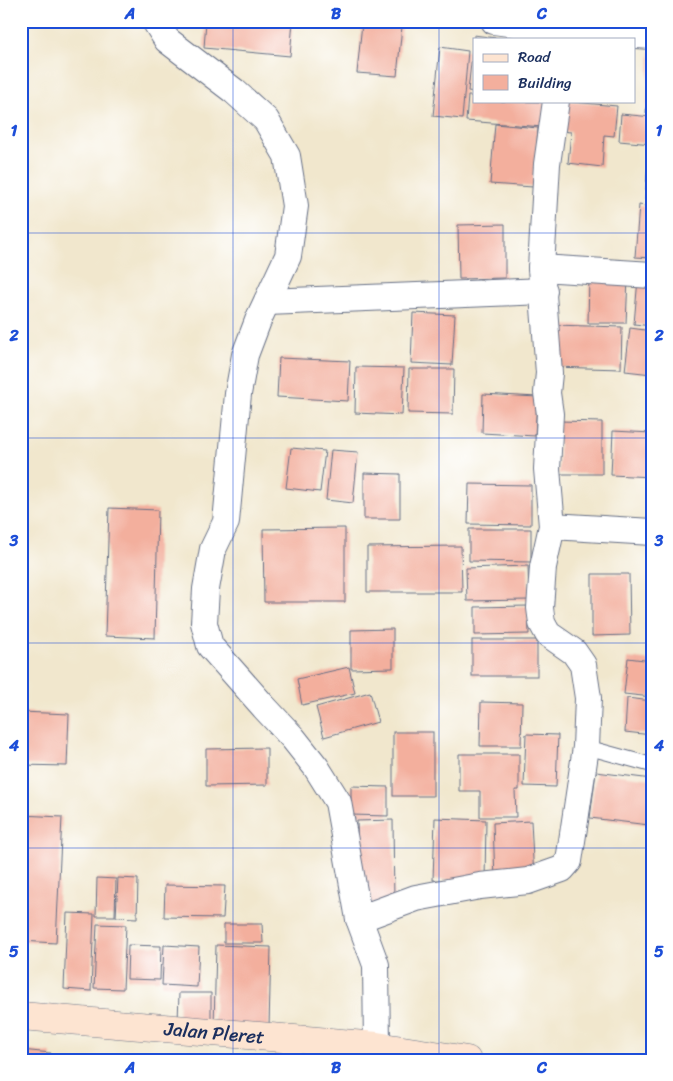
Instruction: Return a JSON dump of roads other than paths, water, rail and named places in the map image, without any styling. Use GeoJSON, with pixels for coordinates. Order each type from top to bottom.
{"type":"FeatureCollection","features":[{"type":"Feature","properties":{"kind":"main road","name":"Jalan Pleret"},"geometry":{"type":"LineString","coordinates":[[21,1016],[377,1046],[467,1060]]}},
{"type":"Feature","properties":{"kind":"street"},"geometry":{"type":"LineString","coordinates":[[155,21],[167,40],[234,91],[266,120],[288,156],[295,206],[288,256],[245,355],[238,394],[226,522],[213,549],[206,589],[204,623],[210,646],[293,738],[316,767],[338,802],[359,919],[376,965],[377,1046]]}},
{"type":"Feature","properties":{"kind":"street"},"geometry":{"type":"LineString","coordinates":[[494,21],[565,35],[638,31]]}},
{"type":"Feature","properties":{"kind":"street"},"geometry":{"type":"LineString","coordinates":[[359,919],[416,898],[480,886],[528,882],[562,870],[569,861],[586,748],[588,698],[583,665],[574,652],[548,634],[542,623],[540,608],[543,568],[552,526],[547,469],[550,414],[547,393],[549,373],[543,279],[547,164],[556,102]]}},
{"type":"Feature","properties":{"kind":"street"},"geometry":{"type":"LineString","coordinates":[[267,302],[543,279],[652,276]]}},
{"type":"Feature","properties":{"kind":"street"},"geometry":{"type":"LineString","coordinates":[[552,526],[652,532]]}},
{"type":"Feature","properties":{"kind":"lane"},"geometry":{"type":"LineString","coordinates":[[586,748],[652,765]]}}]}
